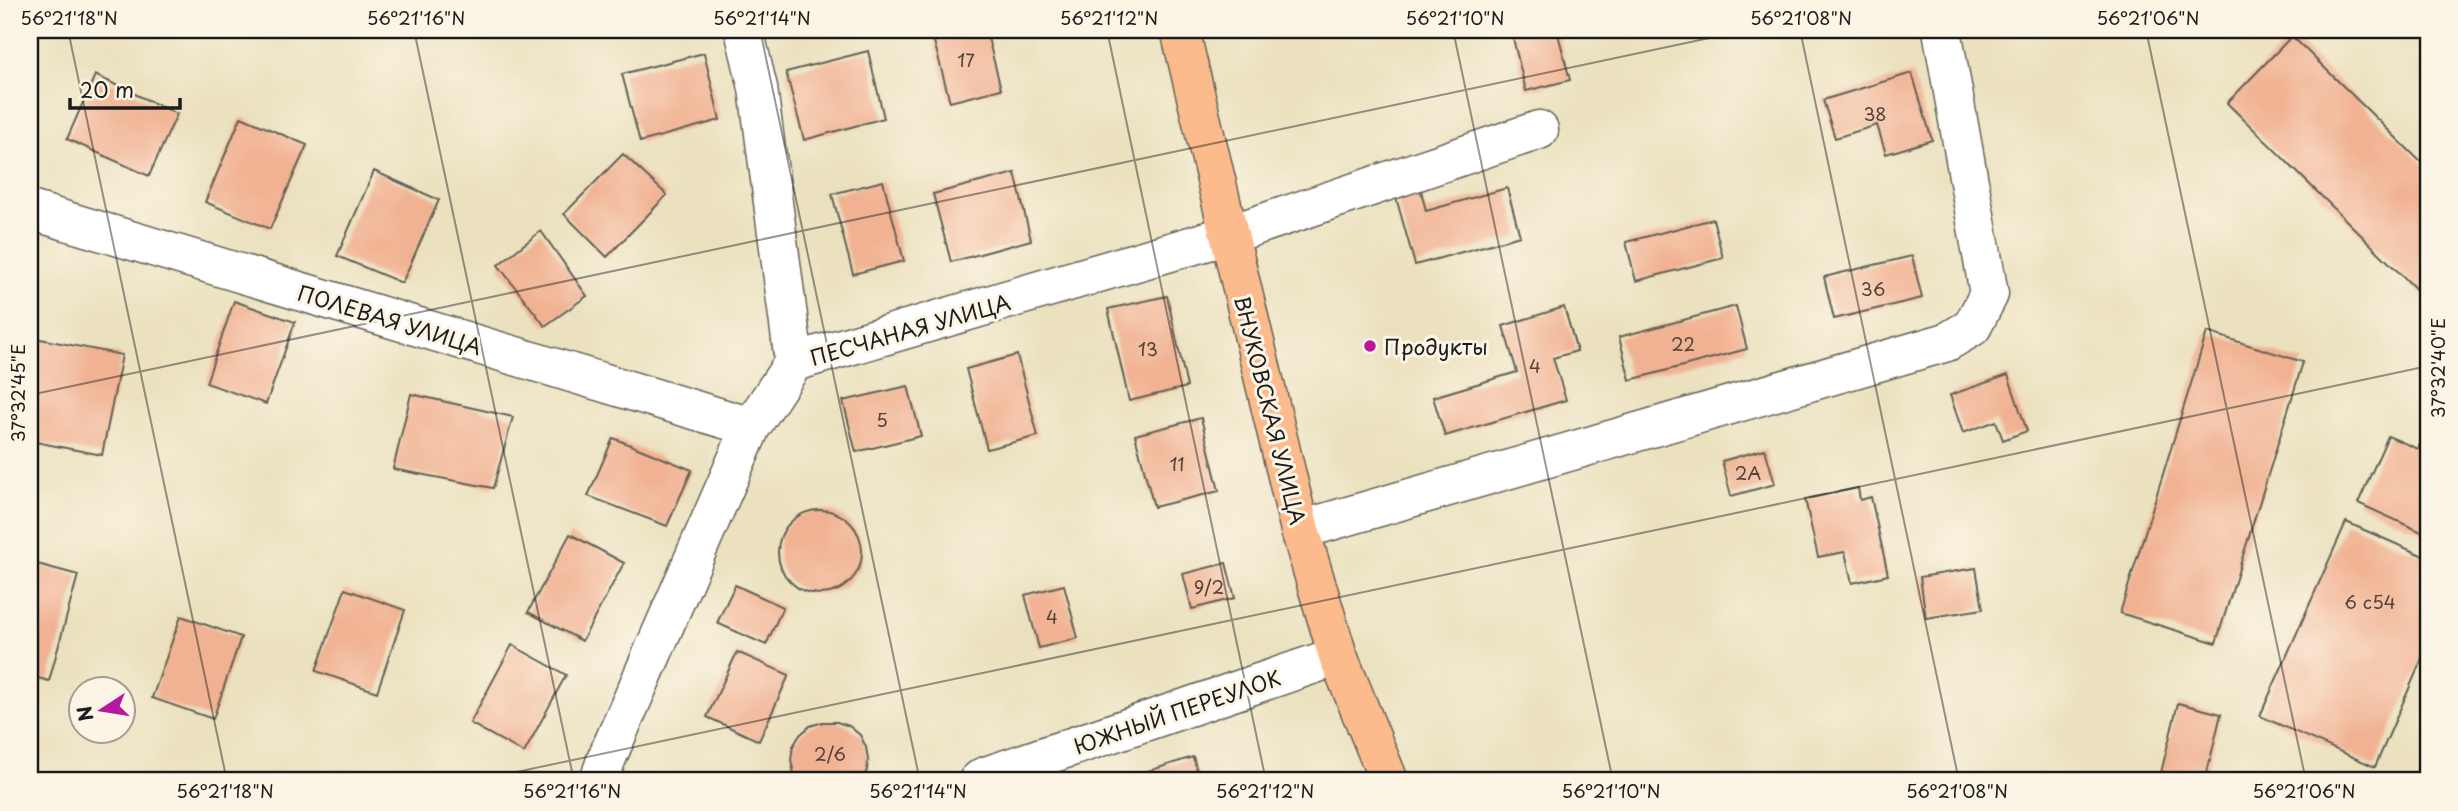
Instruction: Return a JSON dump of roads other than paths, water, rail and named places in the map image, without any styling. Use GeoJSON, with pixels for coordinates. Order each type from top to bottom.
{"type":"FeatureCollection","features":[{"type":"Feature","properties":{"kind":"main road","name":"ВНУКОВСКАЯ УЛИЦА"},"geometry":{"type":"LineString","coordinates":[[1180,30],[1300,530],[1338,656],[1389,781]]}},
{"type":"Feature","properties":{"kind":"street"},"geometry":{"type":"LineString","coordinates":[[744,30],[758,88],[794,362]]}},
{"type":"Feature","properties":{"kind":"street"},"geometry":{"type":"LineString","coordinates":[[1300,530],[1947,342],[1972,327],[1989,294],[1942,30]]}},
{"type":"Feature","properties":{"kind":"street","name":"ПЕСЧАНАЯ УЛИЦА"},"geometry":{"type":"LineString","coordinates":[[599,781],[751,427],[794,362],[1228,236],[1539,130]]}},
{"type":"Feature","properties":{"kind":"street","name":"ПОЛЕВАЯ УЛИЦА"},"geometry":{"type":"LineString","coordinates":[[30,211],[751,427]]}},
{"type":"Feature","properties":{"kind":"street","name":"ЮЖНЫЙ ПЕРЕУЛОК"},"geometry":{"type":"LineString","coordinates":[[978,781],[983,777],[1338,656]]}},
{"type":"Feature","properties":{"kind":"place","name":"Продукты"},"geometry":{"type":"Point","coordinates":[1370,346]}}]}
